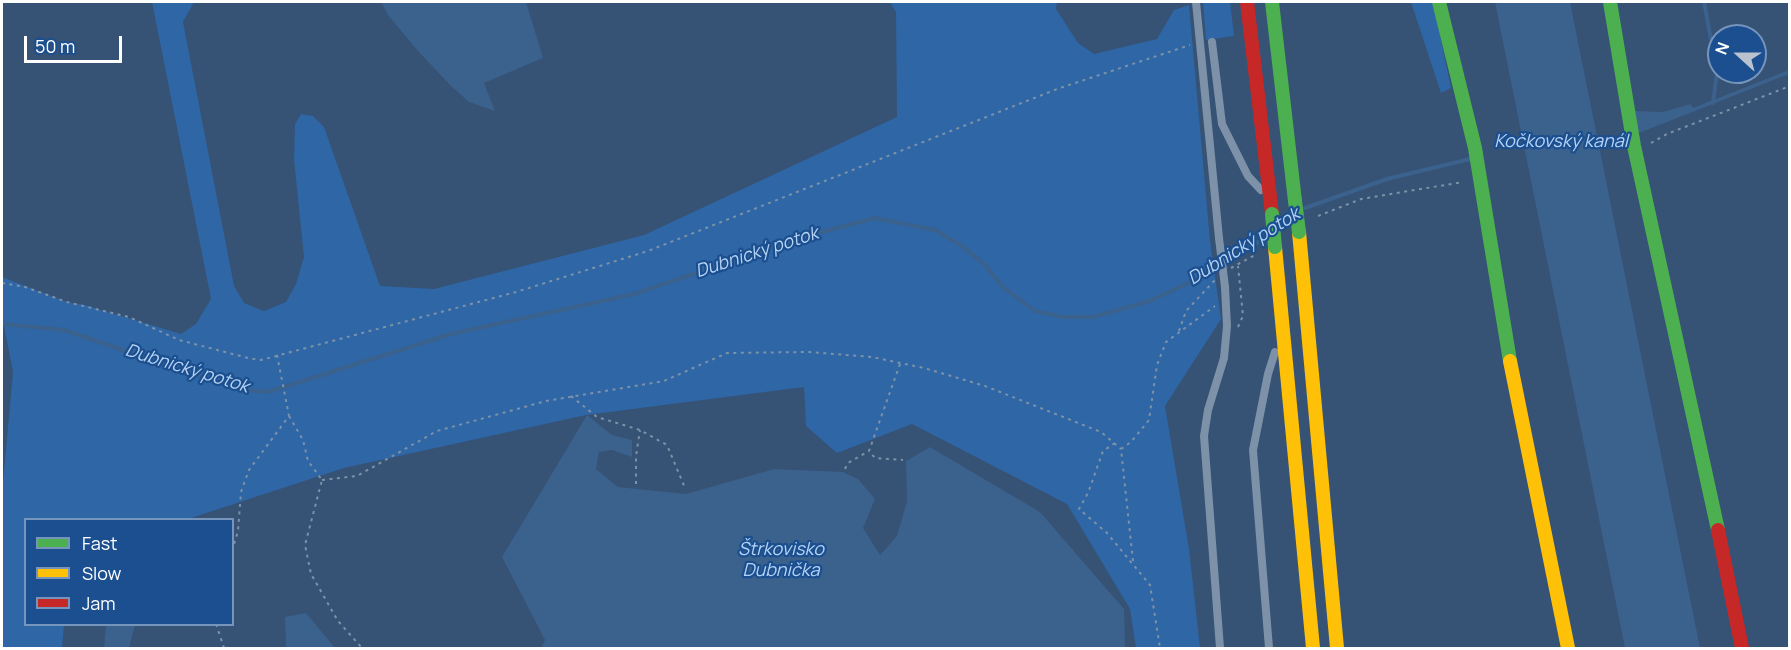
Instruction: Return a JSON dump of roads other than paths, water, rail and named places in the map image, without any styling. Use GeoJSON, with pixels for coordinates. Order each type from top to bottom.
{"type":"FeatureCollection","features":[{"type":"Feature","properties":{"kind":"main road"},"geometry":{"type":"LineString","coordinates":[[1248,2],[1284,328],[1313,648]]}},
{"type":"Feature","properties":{"kind":"main road"},"geometry":{"type":"LineString","coordinates":[[1272,2],[1299,232],[1337,648]]}},
{"type":"Feature","properties":{"kind":"main road"},"geometry":{"type":"LineString","coordinates":[[1439,2],[1482,180],[1511,370],[1568,648]]}},
{"type":"Feature","properties":{"kind":"main road"},"geometry":{"type":"LineString","coordinates":[[1610,2],[1627,110],[1691,400],[1742,648]]}},
{"type":"Feature","properties":{"kind":"lane"},"geometry":{"type":"LineString","coordinates":[[1196,2],[1226,299],[1226,341],[1204,436],[1220,648]]}},
{"type":"Feature","properties":{"kind":"lane"},"geometry":{"type":"LineString","coordinates":[[1212,42],[1222,124],[1248,176],[1271,207]]}},
{"type":"Feature","properties":{"kind":"lane"},"geometry":{"type":"LineString","coordinates":[[1269,648],[1253,450],[1268,374],[1284,328]]}},
{"type":"Feature","properties":{"kind":"water"},"geometry":{"type":"Polygon","coordinates":[[[381,2],[526,2],[543,58],[484,83],[495,111],[469,102],[450,85],[388,15],[381,2]]]}},
{"type":"Feature","properties":{"kind":"water","name":"Kočkovský kanál"},"geometry":{"type":"Polygon","coordinates":[[[1495,2],[1570,2],[1700,648],[1625,648],[1495,2]]]}},
{"type":"Feature","properties":{"kind":"water"},"geometry":{"type":"Polygon","coordinates":[[[1789,70],[1789,74],[1767,83],[1767,79],[1789,70]]]}},
{"type":"Feature","properties":{"kind":"water"},"geometry":{"type":"Polygon","coordinates":[[[1754,84],[1764,84],[1639,133],[1633,111],[1663,112],[1690,104],[1693,108],[1754,84]]]}},
{"type":"Feature","properties":{"kind":"water","name":"Štrkovisko Dubnička"},"geometry":{"type":"Polygon","coordinates":[[[587,415],[612,435],[632,440],[632,457],[612,450],[599,452],[596,469],[618,487],[686,494],[774,469],[843,472],[858,479],[875,499],[863,528],[880,555],[897,536],[907,501],[906,461],[930,447],[1040,512],[1124,609],[1125,648],[541,648],[545,640],[502,557],[587,415]]]}},
{"type":"Feature","properties":{"kind":"water"},"geometry":{"type":"Polygon","coordinates":[[[306,613],[335,648],[286,648],[285,617],[306,613]]]}},
{"type":"Feature","properties":{"kind":"water"},"geometry":{"type":"Polygon","coordinates":[[[106,626],[135,626],[129,648],[104,648],[106,626]]]}},
{"type":"Feature","properties":{"kind":"waterway"},"geometry":{"type":"LineString","coordinates":[[1704,2],[1717,72],[1713,103]]}},
{"type":"Feature","properties":{"kind":"waterway","name":"Dubnický potok"},"geometry":{"type":"LineString","coordinates":[[1305,208],[1387,179],[1470,159]]}},
{"type":"Feature","properties":{"kind":"waterway","name":"Dubnický potok"},"geometry":{"type":"LineString","coordinates":[[2,324],[64,330],[238,389],[268,392],[451,334],[634,294],[810,235],[875,218],[935,230],[962,246],[985,265],[1003,287],[1035,311],[1063,317],[1093,317],[1150,301],[1205,275],[1263,239]]}}]}
